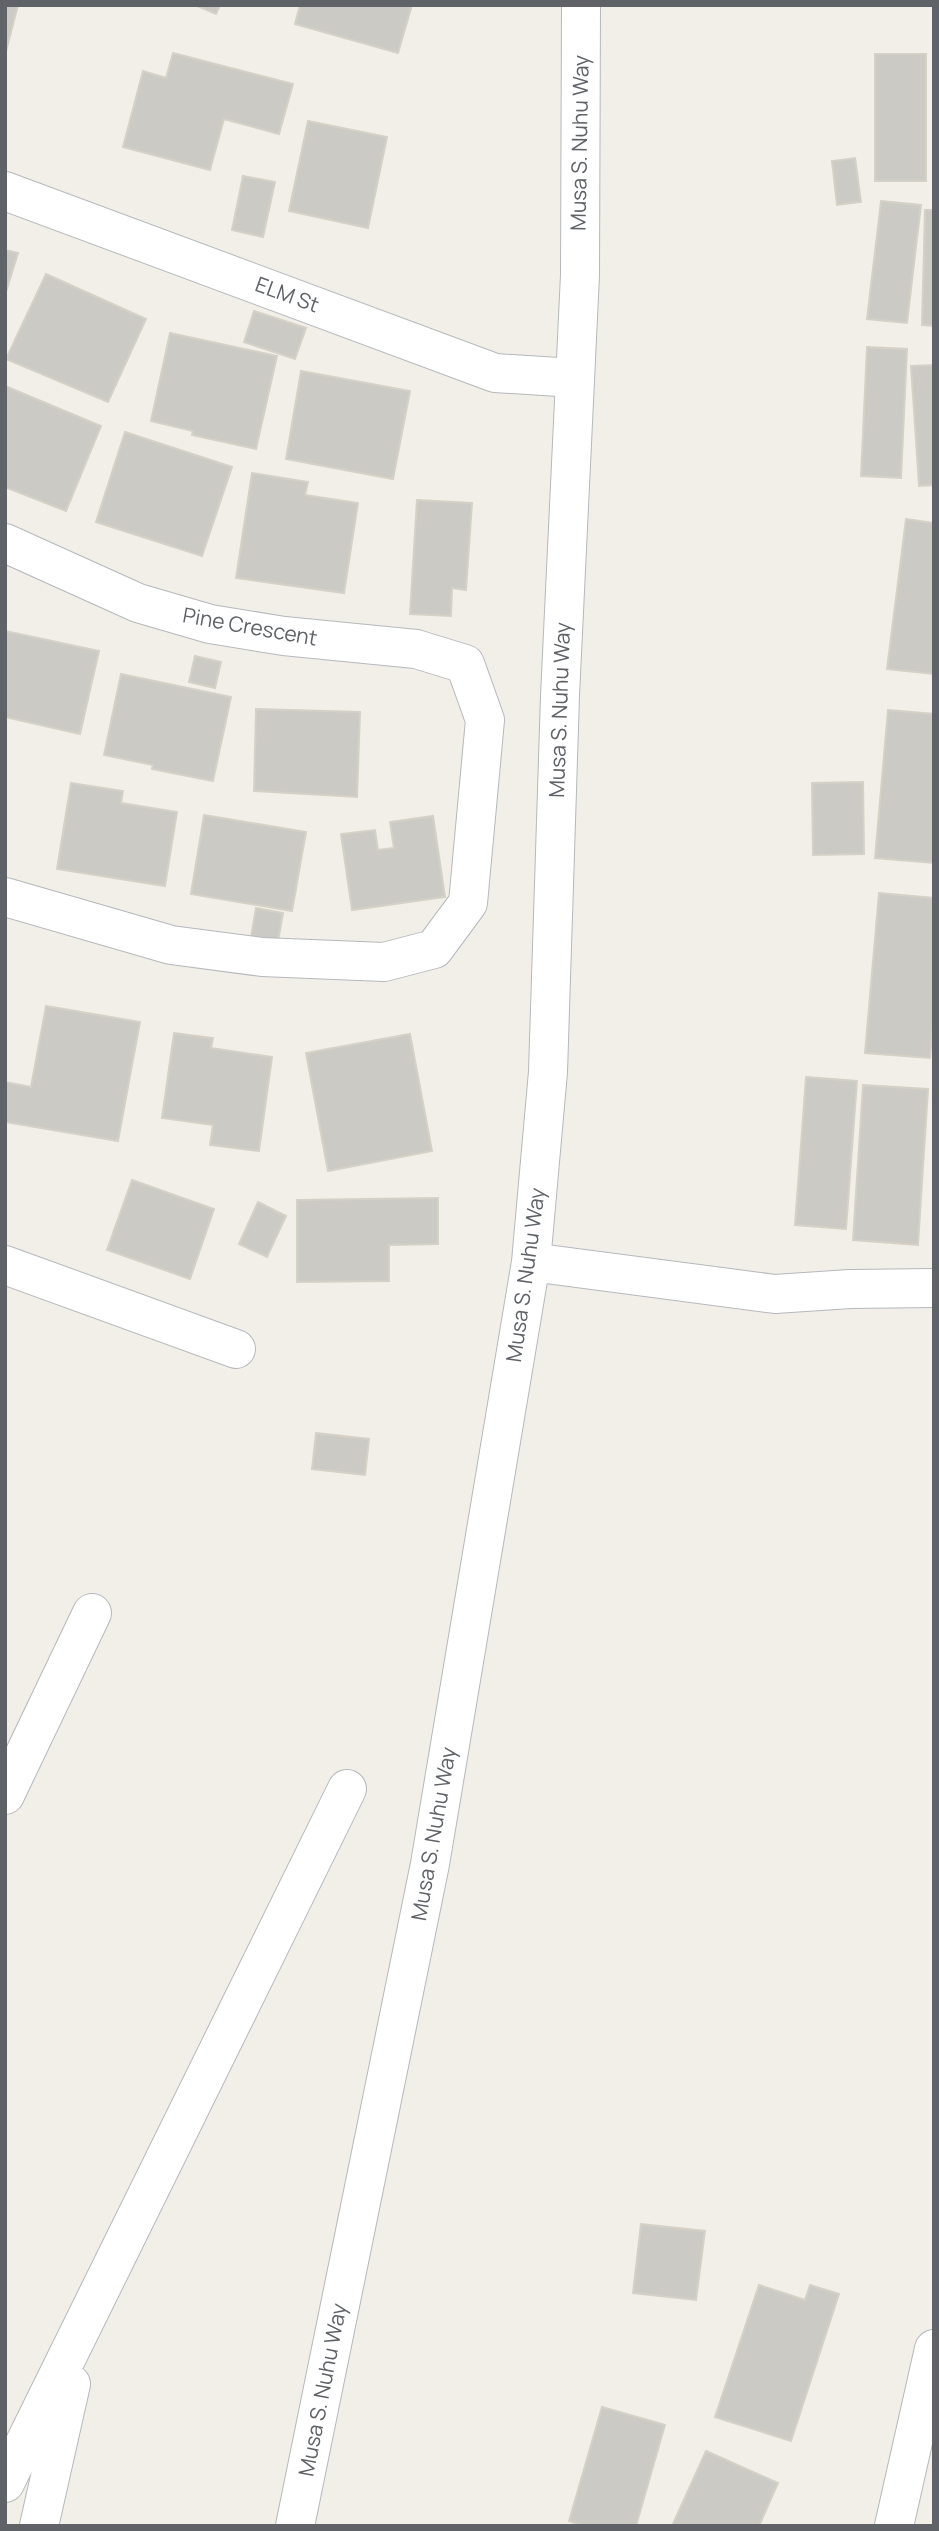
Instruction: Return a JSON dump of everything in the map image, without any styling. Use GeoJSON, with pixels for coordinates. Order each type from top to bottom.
{"type":"FeatureCollection","features":[{"type":"Feature","properties":{"kind":"street","name":"Musa S. Nuhu Way"},"geometry":{"type":"LineString","coordinates":[[295,2526],[430,1864],[531,1262],[548,1072],[559,710],[580,275],[580,5]]}},
{"type":"Feature","properties":{"kind":"street","name":"ELM St"},"geometry":{"type":"LineString","coordinates":[[5,191],[495,373],[574,378]]}},
{"type":"Feature","properties":{"kind":"street","name":"Pine Crescent"},"geometry":{"type":"LineString","coordinates":[[5,543],[138,603],[210,624],[284,636],[416,649],[465,664],[485,720],[468,903],[434,949],[384,962],[236,954],[171,945],[5,897]]}},
{"type":"Feature","properties":{"kind":"street"},"geometry":{"type":"LineString","coordinates":[[531,1262],[775,1294],[850,1289],[934,1288]]}},
{"type":"Feature","properties":{"kind":"street"},"geometry":{"type":"LineString","coordinates":[[5,1265],[236,1349]]}},
{"type":"Feature","properties":{"kind":"street"},"geometry":{"type":"LineString","coordinates":[[5,1795],[92,1613]]}},
{"type":"Feature","properties":{"kind":"street"},"geometry":{"type":"LineString","coordinates":[[5,2483],[347,1789]]}},
{"type":"Feature","properties":{"kind":"street"},"geometry":{"type":"LineString","coordinates":[[39,2526],[85,2321]]}},
{"type":"Feature","properties":{"kind":"street"},"geometry":{"type":"LineString","coordinates":[[894,2526],[934,2350]]}},
{"type":"Feature","properties":{"kind":"building"},"geometry":{"type":"Polygon","coordinates":[[[5,5],[18,5],[5,55],[5,5]]]}},
{"type":"Feature","properties":{"kind":"building"},"geometry":{"type":"Polygon","coordinates":[[[195,5],[220,5],[216,14],[195,5]]]}},
{"type":"Feature","properties":{"kind":"building"},"geometry":{"type":"Polygon","coordinates":[[[300,5],[412,5],[398,53],[295,24],[300,5]]]}},
{"type":"Feature","properties":{"kind":"building"},"geometry":{"type":"Polygon","coordinates":[[[173,53],[293,84],[279,134],[224,119],[210,170],[123,147],[143,71],[166,78],[173,53]]]}},
{"type":"Feature","properties":{"kind":"building"},"geometry":{"type":"Polygon","coordinates":[[[875,54],[926,54],[926,181],[875,181],[875,54]]]}},
{"type":"Feature","properties":{"kind":"building"},"geometry":{"type":"Polygon","coordinates":[[[308,121],[387,137],[368,228],[289,211],[308,121]]]}},
{"type":"Feature","properties":{"kind":"building"},"geometry":{"type":"Polygon","coordinates":[[[855,158],[861,202],[837,205],[832,161],[855,158]]]}},
{"type":"Feature","properties":{"kind":"building"},"geometry":{"type":"Polygon","coordinates":[[[243,176],[275,182],[263,237],[232,230],[243,176]]]}},
{"type":"Feature","properties":{"kind":"building"},"geometry":{"type":"Polygon","coordinates":[[[881,201],[921,205],[907,323],[867,319],[881,201]]]}},
{"type":"Feature","properties":{"kind":"building"},"geometry":{"type":"Polygon","coordinates":[[[925,210],[934,210],[934,326],[922,325],[925,210]]]}},
{"type":"Feature","properties":{"kind":"building"},"geometry":{"type":"Polygon","coordinates":[[[5,250],[18,253],[5,295],[5,250]]]}},
{"type":"Feature","properties":{"kind":"building"},"geometry":{"type":"Polygon","coordinates":[[[46,274],[146,319],[108,402],[6,359],[46,274]]]}},
{"type":"Feature","properties":{"kind":"building"},"geometry":{"type":"Polygon","coordinates":[[[254,311],[306,328],[295,359],[244,342],[254,311]]]}},
{"type":"Feature","properties":{"kind":"building"},"geometry":{"type":"Polygon","coordinates":[[[170,333],[277,356],[256,449],[192,435],[193,431],[151,421],[170,333]]]}},
{"type":"Feature","properties":{"kind":"building"},"geometry":{"type":"Polygon","coordinates":[[[867,347],[907,349],[901,478],[861,476],[867,347]]]}},
{"type":"Feature","properties":{"kind":"building"},"geometry":{"type":"Polygon","coordinates":[[[934,365],[934,485],[919,486],[911,366],[934,365]]]}},
{"type":"Feature","properties":{"kind":"building"},"geometry":{"type":"Polygon","coordinates":[[[301,371],[410,391],[393,479],[286,459],[301,371]]]}},
{"type":"Feature","properties":{"kind":"building"},"geometry":{"type":"Polygon","coordinates":[[[5,386],[101,426],[66,511],[5,487],[5,386]]]}},
{"type":"Feature","properties":{"kind":"building"},"geometry":{"type":"Polygon","coordinates":[[[125,432],[232,467],[202,556],[96,522],[125,432]]]}},
{"type":"Feature","properties":{"kind":"building"},"geometry":{"type":"Polygon","coordinates":[[[252,473],[308,482],[305,495],[358,503],[344,593],[236,578],[252,473]]]}},
{"type":"Feature","properties":{"kind":"building"},"geometry":{"type":"Polygon","coordinates":[[[417,500],[472,503],[466,590],[452,588],[451,616],[410,614],[417,500]]]}},
{"type":"Feature","properties":{"kind":"building"},"geometry":{"type":"Polygon","coordinates":[[[906,519],[934,523],[934,674],[887,669],[906,519]]]}},
{"type":"Feature","properties":{"kind":"building"},"geometry":{"type":"Polygon","coordinates":[[[5,631],[99,651],[80,734],[5,717],[5,631]]]}},
{"type":"Feature","properties":{"kind":"building"},"geometry":{"type":"Polygon","coordinates":[[[195,656],[221,662],[215,688],[189,682],[195,656]]]}},
{"type":"Feature","properties":{"kind":"building"},"geometry":{"type":"Polygon","coordinates":[[[121,674],[231,697],[213,781],[152,769],[153,765],[104,755],[121,674]]]}},
{"type":"Feature","properties":{"kind":"building"},"geometry":{"type":"Polygon","coordinates":[[[256,709],[360,712],[357,797],[254,791],[256,709]]]}},
{"type":"Feature","properties":{"kind":"building"},"geometry":{"type":"Polygon","coordinates":[[[888,710],[934,714],[934,863],[875,858],[888,710]]]}},
{"type":"Feature","properties":{"kind":"building"},"geometry":{"type":"Polygon","coordinates":[[[863,782],[864,854],[813,855],[812,783],[863,782]]]}},
{"type":"Feature","properties":{"kind":"building"},"geometry":{"type":"Polygon","coordinates":[[[71,783],[123,791],[121,803],[177,812],[165,886],[57,869],[71,783]]]}},
{"type":"Feature","properties":{"kind":"building"},"geometry":{"type":"Polygon","coordinates":[[[204,815],[306,832],[292,911],[191,894],[204,815]]]}},
{"type":"Feature","properties":{"kind":"building"},"geometry":{"type":"Polygon","coordinates":[[[433,816],[445,897],[352,910],[341,834],[375,830],[378,850],[394,848],[390,822],[433,816]]]}},
{"type":"Feature","properties":{"kind":"building"},"geometry":{"type":"Polygon","coordinates":[[[879,893],[934,898],[934,1013],[930,1058],[865,1053],[879,893]]]}},
{"type":"Feature","properties":{"kind":"building"},"geometry":{"type":"Polygon","coordinates":[[[256,908],[283,913],[278,941],[251,937],[256,908]]]}},
{"type":"Feature","properties":{"kind":"building"},"geometry":{"type":"Polygon","coordinates":[[[46,1006],[140,1022],[118,1141],[5,1122],[5,1082],[31,1087],[46,1006]]]}},
{"type":"Feature","properties":{"kind":"building"},"geometry":{"type":"Polygon","coordinates":[[[174,1033],[213,1038],[211,1048],[272,1057],[259,1151],[210,1145],[213,1125],[162,1118],[174,1033]]]}},
{"type":"Feature","properties":{"kind":"building"},"geometry":{"type":"Polygon","coordinates":[[[410,1034],[432,1151],[328,1171],[306,1053],[410,1034]]]}},
{"type":"Feature","properties":{"kind":"building"},"geometry":{"type":"Polygon","coordinates":[[[806,1077],[857,1081],[846,1229],[795,1225],[806,1077]]]}},
{"type":"Feature","properties":{"kind":"building"},"geometry":{"type":"Polygon","coordinates":[[[863,1085],[928,1089],[918,1245],[853,1240],[863,1085]]]}},
{"type":"Feature","properties":{"kind":"building"},"geometry":{"type":"Polygon","coordinates":[[[132,1180],[214,1209],[190,1279],[107,1250],[132,1180]]]}},
{"type":"Feature","properties":{"kind":"building"},"geometry":{"type":"Polygon","coordinates":[[[438,1198],[438,1244],[389,1245],[389,1281],[297,1282],[297,1200],[438,1198]]]}},
{"type":"Feature","properties":{"kind":"building"},"geometry":{"type":"Polygon","coordinates":[[[258,1202],[286,1216],[267,1257],[239,1244],[258,1202]]]}},
{"type":"Feature","properties":{"kind":"building"},"geometry":{"type":"Polygon","coordinates":[[[316,1433],[369,1439],[365,1475],[312,1469],[316,1433]]]}},
{"type":"Feature","properties":{"kind":"building"},"geometry":{"type":"Polygon","coordinates":[[[641,2224],[705,2231],[696,2300],[633,2293],[641,2224]]]}},
{"type":"Feature","properties":{"kind":"building"},"geometry":{"type":"Polygon","coordinates":[[[759,2285],[805,2300],[810,2285],[839,2294],[791,2441],[715,2417],[759,2285]]]}},
{"type":"Feature","properties":{"kind":"building"},"geometry":{"type":"Polygon","coordinates":[[[602,2407],[665,2425],[636,2526],[584,2526],[569,2521],[602,2407]]]}},
{"type":"Feature","properties":{"kind":"building"},"geometry":{"type":"Polygon","coordinates":[[[706,2451],[778,2483],[759,2526],[672,2526],[706,2451]]]}}]}
